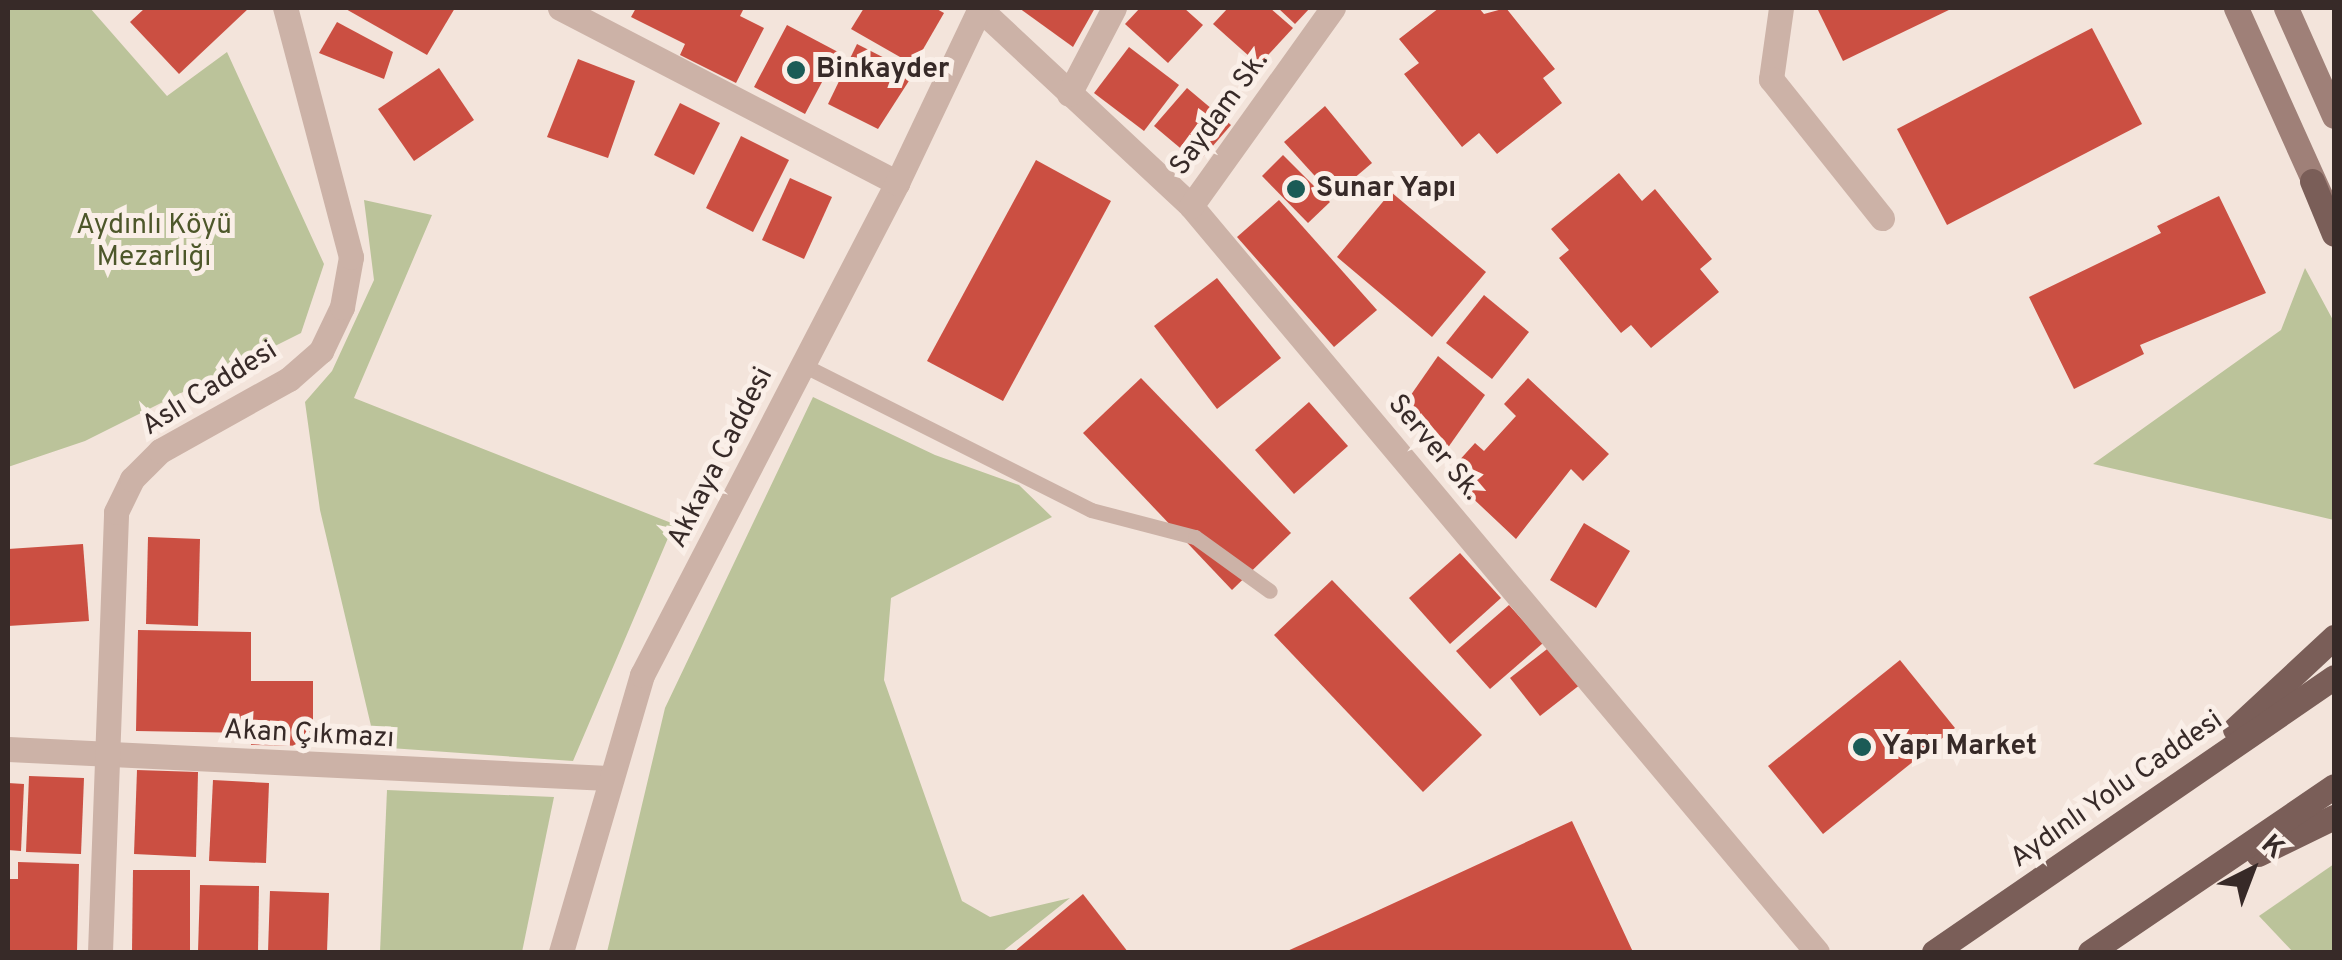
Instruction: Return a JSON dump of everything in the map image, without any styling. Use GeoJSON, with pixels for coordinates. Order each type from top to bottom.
{"type":"FeatureCollection","features":[{"type":"Feature","properties":{"kind":"main road"},"geometry":{"type":"LineString","coordinates":[[2236,8],[2334,234]]}},
{"type":"Feature","properties":{"kind":"main road"},"geometry":{"type":"LineString","coordinates":[[2286,8],[2334,116]]}},
{"type":"Feature","properties":{"kind":"main road"},"geometry":{"type":"LineString","coordinates":[[2312,181],[2334,222]]}},
{"type":"Feature","properties":{"kind":"main road"},"geometry":{"type":"LineString","coordinates":[[2167,792],[2334,638]]}},
{"type":"Feature","properties":{"kind":"main road","name":"Aydınlı Yolu Caddesi"},"geometry":{"type":"LineString","coordinates":[[1934,952],[2334,676]]}},
{"type":"Feature","properties":{"kind":"main road"},"geometry":{"type":"LineString","coordinates":[[2090,952],[2334,786]]}},
{"type":"Feature","properties":{"kind":"main road"},"geometry":{"type":"LineString","coordinates":[[2186,888],[2334,818]]}},
{"type":"Feature","properties":{"kind":"street","name":"Aslı Caddesi"},"geometry":{"type":"LineString","coordinates":[[100,952],[116,512],[132,480],[160,451],[289,378],[322,351],[342,307],[350,257],[286,8]]}},
{"type":"Feature","properties":{"kind":"street","name":"Server Sk."},"geometry":{"type":"LineString","coordinates":[[979,8],[1191,206],[1816,952]]}},
{"type":"Feature","properties":{"kind":"street","name":"Akkaya Caddesi"},"geometry":{"type":"LineString","coordinates":[[560,952],[608,778],[642,675],[898,183],[979,8]]}},
{"type":"Feature","properties":{"kind":"street"},"geometry":{"type":"LineString","coordinates":[[1068,94],[1114,8]]}},
{"type":"Feature","properties":{"kind":"street","name":"Saydam Sk."},"geometry":{"type":"LineString","coordinates":[[1191,206],[1333,8]]}},
{"type":"Feature","properties":{"kind":"street"},"geometry":{"type":"LineString","coordinates":[[1781,8],[1770,79],[1882,218]]}},
{"type":"Feature","properties":{"kind":"street"},"geometry":{"type":"LineString","coordinates":[[571,10],[898,183]]}},
{"type":"Feature","properties":{"kind":"street","name":"Akan Çıkmazı"},"geometry":{"type":"LineString","coordinates":[[8,749],[608,778]]}},
{"type":"Feature","properties":{"kind":"lane"},"geometry":{"type":"LineString","coordinates":[[803,365],[1092,510],[1195,537],[1270,590]]}},
{"type":"Feature","properties":{"kind":"green space","name":"Aydınlı Köyü Mezarlığı"},"geometry":{"type":"Polygon","coordinates":[[[8,8],[90,8],[167,96],[227,52],[324,264],[301,333],[85,441],[8,467],[8,8]]]}},
{"type":"Feature","properties":{"kind":"green space"},"geometry":{"type":"Polygon","coordinates":[[[364,200],[432,215],[354,398],[674,524],[573,761],[376,747],[320,510],[305,402],[332,371],[374,280],[364,200]]]}},
{"type":"Feature","properties":{"kind":"green space"},"geometry":{"type":"Polygon","coordinates":[[[2305,268],[2334,322],[2334,520],[2093,464],[2281,330],[2305,268]]]}},
{"type":"Feature","properties":{"kind":"green space"},"geometry":{"type":"Polygon","coordinates":[[[813,397],[935,455],[1019,485],[1052,517],[891,598],[884,680],[962,901],[990,917],[1070,898],[1002,952],[607,952],[665,708],[813,397]]]}},
{"type":"Feature","properties":{"kind":"green space"},"geometry":{"type":"Polygon","coordinates":[[[387,790],[554,797],[522,952],[380,952],[387,790]]]}},
{"type":"Feature","properties":{"kind":"green space"},"geometry":{"type":"Polygon","coordinates":[[[2334,864],[2334,952],[2293,952],[2259,916],[2334,864]]]}},
{"type":"Feature","properties":{"kind":"building"},"geometry":{"type":"Polygon","coordinates":[[[145,8],[249,8],[179,74],[130,22],[145,8]]]}},
{"type":"Feature","properties":{"kind":"building"},"geometry":{"type":"Polygon","coordinates":[[[344,8],[455,8],[427,55],[344,8]]]}},
{"type":"Feature","properties":{"kind":"building"},"geometry":{"type":"Polygon","coordinates":[[[636,8],[744,8],[740,16],[764,28],[736,83],[680,55],[685,44],[631,17],[636,8]]]}},
{"type":"Feature","properties":{"kind":"building"},"geometry":{"type":"Polygon","coordinates":[[[864,8],[935,8],[944,13],[914,65],[851,29],[864,8]]]}},
{"type":"Feature","properties":{"kind":"building"},"geometry":{"type":"Polygon","coordinates":[[[1019,8],[1095,8],[1073,47],[1019,8]]]}},
{"type":"Feature","properties":{"kind":"building"},"geometry":{"type":"Polygon","coordinates":[[[1140,8],[1184,8],[1203,25],[1168,63],[1125,24],[1140,8]]]}},
{"type":"Feature","properties":{"kind":"building"},"geometry":{"type":"Polygon","coordinates":[[[1228,8],[1270,8],[1293,28],[1259,65],[1213,24],[1228,8]]]}},
{"type":"Feature","properties":{"kind":"building"},"geometry":{"type":"Polygon","coordinates":[[[1278,8],[1310,8],[1295,24],[1278,8]]]}},
{"type":"Feature","properties":{"kind":"building"},"geometry":{"type":"Polygon","coordinates":[[[1439,8],[1479,8],[1484,14],[1506,8],[1555,69],[1543,78],[1562,103],[1497,154],[1479,133],[1462,147],[1404,74],[1419,63],[1399,39],[1439,8]]]}},
{"type":"Feature","properties":{"kind":"building"},"geometry":{"type":"Polygon","coordinates":[[[1817,8],[1953,8],[1843,61],[1817,8]]]}},
{"type":"Feature","properties":{"kind":"building"},"geometry":{"type":"Polygon","coordinates":[[[337,22],[393,52],[384,79],[319,53],[337,22]]]}},
{"type":"Feature","properties":{"kind":"building","name":"Binkayder"},"geometry":{"type":"Polygon","coordinates":[[[787,25],[838,52],[805,114],[754,87],[787,25]]]}},
{"type":"Feature","properties":{"kind":"building"},"geometry":{"type":"Polygon","coordinates":[[[2092,28],[2142,124],[1947,225],[1897,129],[2092,28]]]}},
{"type":"Feature","properties":{"kind":"building"},"geometry":{"type":"Polygon","coordinates":[[[857,44],[914,73],[878,129],[828,104],[857,44]]]}},
{"type":"Feature","properties":{"kind":"building"},"geometry":{"type":"Polygon","coordinates":[[[1129,47],[1179,85],[1144,131],[1094,93],[1129,47]]]}},
{"type":"Feature","properties":{"kind":"building"},"geometry":{"type":"Polygon","coordinates":[[[578,59],[635,81],[608,158],[547,137],[578,59]]]}},
{"type":"Feature","properties":{"kind":"building"},"geometry":{"type":"Polygon","coordinates":[[[439,68],[474,120],[414,161],[378,109],[439,68]]]}},
{"type":"Feature","properties":{"kind":"building"},"geometry":{"type":"Polygon","coordinates":[[[1187,88],[1231,125],[1198,163],[1154,126],[1187,88]]]}},
{"type":"Feature","properties":{"kind":"building"},"geometry":{"type":"Polygon","coordinates":[[[680,103],[720,123],[694,175],[654,155],[680,103]]]}},
{"type":"Feature","properties":{"kind":"building"},"geometry":{"type":"Polygon","coordinates":[[[1325,106],[1372,163],[1333,196],[1284,142],[1325,106]]]}},
{"type":"Feature","properties":{"kind":"building"},"geometry":{"type":"Polygon","coordinates":[[[741,136],[789,160],[753,232],[706,208],[741,136]]]}},
{"type":"Feature","properties":{"kind":"building","name":"Sunar Yapı"},"geometry":{"type":"Polygon","coordinates":[[[1283,155],[1330,202],[1308,223],[1262,176],[1283,155]]]}},
{"type":"Feature","properties":{"kind":"building"},"geometry":{"type":"Polygon","coordinates":[[[1036,160],[1111,201],[1003,401],[927,361],[1036,160]]]}},
{"type":"Feature","properties":{"kind":"building"},"geometry":{"type":"Polygon","coordinates":[[[1619,173],[1642,201],[1655,189],[1712,259],[1700,269],[1719,292],[1651,348],[1631,325],[1621,333],[1559,258],[1569,250],[1551,229],[1619,173]]]}},
{"type":"Feature","properties":{"kind":"building"},"geometry":{"type":"Polygon","coordinates":[[[790,178],[832,197],[804,259],[762,240],[790,178]]]}},
{"type":"Feature","properties":{"kind":"building"},"geometry":{"type":"Polygon","coordinates":[[[1391,192],[1486,272],[1432,337],[1337,257],[1391,192]]]}},
{"type":"Feature","properties":{"kind":"building"},"geometry":{"type":"Polygon","coordinates":[[[2219,196],[2266,293],[2140,345],[2144,354],[2074,389],[2029,297],[2161,233],[2157,226],[2219,196]]]}},
{"type":"Feature","properties":{"kind":"building"},"geometry":{"type":"Polygon","coordinates":[[[1279,200],[1377,310],[1334,347],[1237,237],[1279,200]]]}},
{"type":"Feature","properties":{"kind":"building"},"geometry":{"type":"Polygon","coordinates":[[[1217,278],[1281,358],[1217,409],[1154,326],[1217,278]]]}},
{"type":"Feature","properties":{"kind":"building"},"geometry":{"type":"Polygon","coordinates":[[[1484,295],[1529,332],[1492,379],[1446,343],[1484,295]]]}},
{"type":"Feature","properties":{"kind":"building"},"geometry":{"type":"Polygon","coordinates":[[[1438,356],[1485,395],[1447,449],[1399,412],[1438,356]]]}},
{"type":"Feature","properties":{"kind":"building"},"geometry":{"type":"Polygon","coordinates":[[[1141,378],[1291,533],[1232,590],[1083,433],[1141,378]]]}},
{"type":"Feature","properties":{"kind":"building"},"geometry":{"type":"Polygon","coordinates":[[[1528,378],[1609,454],[1583,481],[1571,469],[1516,539],[1447,474],[1475,443],[1484,451],[1516,416],[1504,404],[1528,378]]]}},
{"type":"Feature","properties":{"kind":"building"},"geometry":{"type":"Polygon","coordinates":[[[1309,402],[1348,446],[1294,494],[1255,450],[1309,402]]]}},
{"type":"Feature","properties":{"kind":"building"},"geometry":{"type":"Polygon","coordinates":[[[1584,523],[1630,551],[1596,608],[1550,580],[1584,523]]]}},
{"type":"Feature","properties":{"kind":"building"},"geometry":{"type":"Polygon","coordinates":[[[148,537],[200,539],[198,626],[146,624],[148,537]]]}},
{"type":"Feature","properties":{"kind":"building"},"geometry":{"type":"Polygon","coordinates":[[[83,544],[89,621],[8,626],[8,549],[83,544]]]}},
{"type":"Feature","properties":{"kind":"building"},"geometry":{"type":"Polygon","coordinates":[[[1460,553],[1501,598],[1450,644],[1409,598],[1460,553]]]}},
{"type":"Feature","properties":{"kind":"building"},"geometry":{"type":"Polygon","coordinates":[[[1332,580],[1482,735],[1423,792],[1274,635],[1332,580]]]}},
{"type":"Feature","properties":{"kind":"building"},"geometry":{"type":"Polygon","coordinates":[[[1509,605],[1543,643],[1490,689],[1456,651],[1509,605]]]}},
{"type":"Feature","properties":{"kind":"building"},"geometry":{"type":"Polygon","coordinates":[[[138,630],[251,632],[251,681],[313,681],[313,746],[251,745],[251,733],[136,731],[138,630]]]}},
{"type":"Feature","properties":{"kind":"building"},"geometry":{"type":"Polygon","coordinates":[[[1551,646],[1581,684],[1540,716],[1510,678],[1551,646]]]}},
{"type":"Feature","properties":{"kind":"building","name":"Yapı Market"},"geometry":{"type":"Polygon","coordinates":[[[1900,660],[1955,728],[1823,834],[1768,766],[1900,660]]]}},
{"type":"Feature","properties":{"kind":"building"},"geometry":{"type":"Polygon","coordinates":[[[137,770],[198,772],[196,857],[134,854],[137,770]]]}},
{"type":"Feature","properties":{"kind":"building"},"geometry":{"type":"Polygon","coordinates":[[[29,776],[84,778],[81,854],[26,852],[29,776]]]}},
{"type":"Feature","properties":{"kind":"building"},"geometry":{"type":"Polygon","coordinates":[[[213,780],[269,783],[266,863],[209,861],[213,780]]]}},
{"type":"Feature","properties":{"kind":"building"},"geometry":{"type":"Polygon","coordinates":[[[8,783],[24,784],[21,851],[8,850],[8,783]]]}},
{"type":"Feature","properties":{"kind":"building"},"geometry":{"type":"Polygon","coordinates":[[[1572,821],[1633,952],[1285,952],[1368,915],[1572,821]]]}},
{"type":"Feature","properties":{"kind":"building"},"geometry":{"type":"Polygon","coordinates":[[[18,862],[79,864],[77,952],[8,952],[8,879],[18,879],[18,862]]]}},
{"type":"Feature","properties":{"kind":"building"},"geometry":{"type":"Polygon","coordinates":[[[133,870],[190,870],[190,952],[132,951],[133,870]]]}},
{"type":"Feature","properties":{"kind":"building"},"geometry":{"type":"Polygon","coordinates":[[[200,885],[259,886],[258,952],[198,952],[200,885]]]}},
{"type":"Feature","properties":{"kind":"building"},"geometry":{"type":"Polygon","coordinates":[[[270,891],[329,893],[327,952],[268,952],[270,891]]]}},
{"type":"Feature","properties":{"kind":"building"},"geometry":{"type":"Polygon","coordinates":[[[1083,894],[1128,952],[1014,952],[1083,894]]]}},
{"type":"Feature","properties":{"kind":"place","name":"Binkayder"},"geometry":{"type":"Point","coordinates":[796,70]}},
{"type":"Feature","properties":{"kind":"place","name":"Sunar Yapı"},"geometry":{"type":"Point","coordinates":[1296,189]}},
{"type":"Feature","properties":{"kind":"place","name":"Yapı Market"},"geometry":{"type":"Point","coordinates":[1862,747]}}]}
